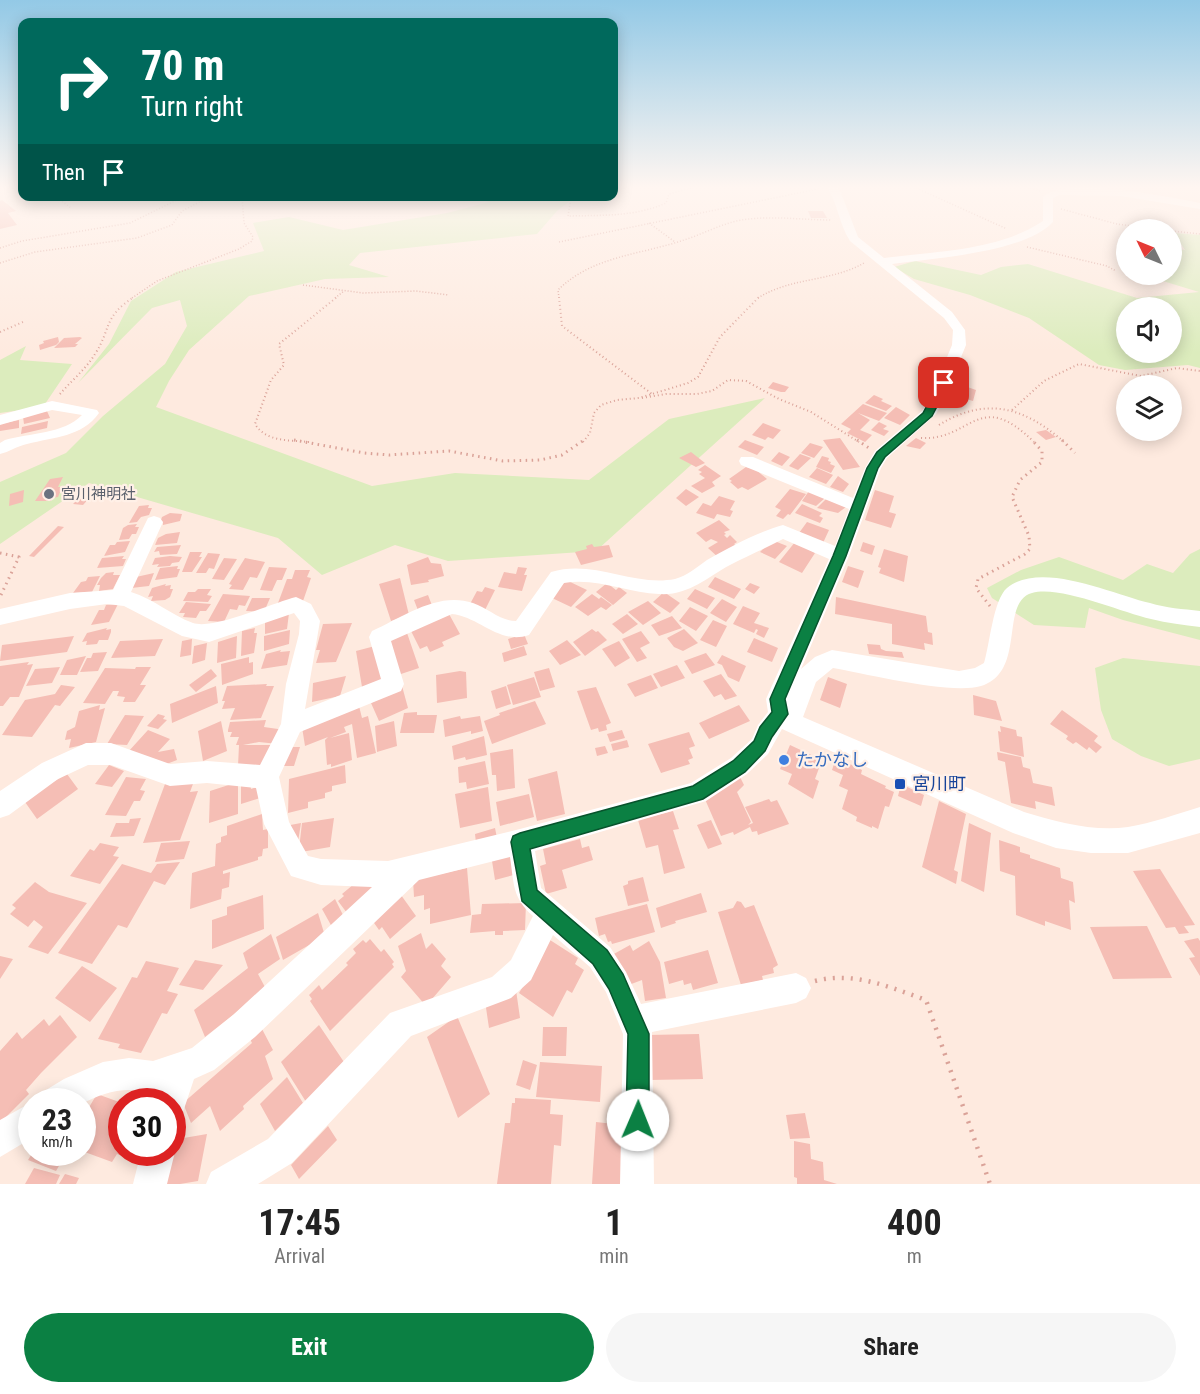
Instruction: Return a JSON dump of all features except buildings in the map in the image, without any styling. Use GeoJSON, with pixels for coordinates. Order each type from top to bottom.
{"type":"FeatureCollection","features":[{"type":"Feature","properties":{"kind":"street"},"geometry":{"type":"LineString","coordinates":[[858,242],[948,315],[955,323],[960,338],[936,401],[928,414],[881,455],[873,468],[840,556],[777,699],[785,718],[1022,824],[1056,835],[1091,840],[1128,840],[1200,820]]}},
{"type":"Feature","properties":{"kind":"street"},"geometry":{"type":"LineString","coordinates":[[876,259],[954,252],[1004,242]]}},
{"type":"Feature","properties":{"kind":"street"},"geometry":{"type":"LineString","coordinates":[[0,420],[52,405],[92,413],[88,420],[78,427],[19,440],[0,448]]}},
{"type":"Feature","properties":{"kind":"street"},"geometry":{"type":"LineString","coordinates":[[747,461],[858,506]]}},
{"type":"Feature","properties":{"kind":"street"},"geometry":{"type":"LineString","coordinates":[[118,599],[154,522]]}},
{"type":"Feature","properties":{"kind":"street"},"geometry":{"type":"LineString","coordinates":[[292,725],[393,684],[379,637],[450,606],[464,607],[512,630],[522,629],[558,577],[566,574],[604,578],[647,587],[677,586],[697,578],[713,566],[783,531],[840,556]]}},
{"type":"Feature","properties":{"kind":"street"},"geometry":{"type":"LineString","coordinates":[[0,617],[89,597],[118,599],[136,601],[171,623],[199,634],[209,634],[276,610],[296,605],[304,610],[310,621],[309,634],[297,684],[292,725],[267,777],[270,808],[274,823],[300,867],[321,872],[369,874],[388,874],[520,842],[697,793],[739,766],[760,746],[766,732],[785,718],[807,677],[819,663],[832,659],[959,680],[979,677],[993,668],[1006,607],[1013,594],[1021,588],[1039,584],[1061,586],[1152,612],[1200,619]]}},
{"type":"Feature","properties":{"kind":"street"},"geometry":{"type":"LineString","coordinates":[[0,806],[50,771],[86,754],[111,754],[170,775],[207,772],[267,777]]}},
{"type":"Feature","properties":{"kind":"street"},"geometry":{"type":"LineString","coordinates":[[520,842],[529,895],[600,957],[616,982],[638,1034],[637,1184]]}},
{"type":"Feature","properties":{"kind":"street"},"geometry":{"type":"LineString","coordinates":[[80,1088],[103,1078],[129,1074],[153,1077],[203,1059],[244,1026],[412,868]]}},
{"type":"Feature","properties":{"kind":"street"},"geometry":{"type":"LineString","coordinates":[[224,1184],[280,1150],[401,1024],[501,988],[521,970],[549,913]]}},
{"type":"Feature","properties":{"kind":"street"},"geometry":{"type":"LineString","coordinates":[[632,1021],[796,988]]}},
{"type":"Feature","properties":{"kind":"street"},"geometry":{"type":"LineString","coordinates":[[176,1088],[181,1068]]}},
{"type":"Feature","properties":{"kind":"street"},"geometry":{"type":"LineString","coordinates":[[0,1140],[18,1128]]}},
{"type":"Feature","properties":{"kind":"street"},"geometry":{"type":"LineString","coordinates":[[150,1184],[154,1166]]}},
{"type":"Feature","properties":{"kind":"path"},"geometry":{"type":"LineString","coordinates":[[0,248],[16,242]]}},
{"type":"Feature","properties":{"kind":"path"},"geometry":{"type":"LineString","coordinates":[[0,263],[35,252],[106,242]]}},
{"type":"Feature","properties":{"kind":"path"},"geometry":{"type":"LineString","coordinates":[[52,405],[95,354],[109,320],[119,307],[170,274],[239,249],[250,242]]}},
{"type":"Feature","properties":{"kind":"path"},"geometry":{"type":"LineString","coordinates":[[652,394],[562,326],[558,290],[567,278],[577,273],[674,242]]}},
{"type":"Feature","properties":{"kind":"path"},"geometry":{"type":"LineString","coordinates":[[1006,242],[1107,266],[1116,272]]}},
{"type":"Feature","properties":{"kind":"path"},"geometry":{"type":"LineString","coordinates":[[639,398],[688,383],[698,377],[720,337],[759,297],[789,283],[848,272],[876,259]]}},
{"type":"Feature","properties":{"kind":"path"},"geometry":{"type":"LineString","coordinates":[[303,285],[344,291],[383,293],[415,290],[449,295]]}},
{"type":"Feature","properties":{"kind":"path"},"geometry":{"type":"LineString","coordinates":[[344,291],[279,344],[284,365],[271,380],[255,424],[260,432],[284,441],[311,441],[364,453],[389,455],[449,451],[503,461],[540,460],[562,455],[580,445],[590,433],[594,413],[601,405],[616,400],[712,391],[728,380],[746,381],[779,399],[811,412],[881,455]]}},
{"type":"Feature","properties":{"kind":"path"},"geometry":{"type":"LineString","coordinates":[[0,332],[23,322]]}},
{"type":"Feature","properties":{"kind":"path"},"geometry":{"type":"LineString","coordinates":[[1012,410],[1044,381],[1080,364],[1141,376],[1177,368],[1200,371]]}},
{"type":"Feature","properties":{"kind":"path"},"geometry":{"type":"LineString","coordinates":[[910,430],[939,425],[963,412],[980,408],[1012,410],[1054,433],[1075,453]]}},
{"type":"Feature","properties":{"kind":"path"},"geometry":{"type":"LineString","coordinates":[[910,430],[923,438],[938,438],[951,435],[975,418],[988,417],[1012,425],[1042,451],[1042,462],[1020,480],[1012,497],[1029,536],[1030,549],[1025,554],[983,574],[976,584],[978,593],[1004,619]]}},
{"type":"Feature","properties":{"kind":"path"},"geometry":{"type":"LineString","coordinates":[[0,553],[19,557],[0,597]]}},
{"type":"Feature","properties":{"kind":"path"},"geometry":{"type":"LineString","coordinates":[[796,988],[821,979],[845,976],[888,986],[926,1000],[990,1184]]}},
{"type":"Feature","properties":{"kind":"green space"},"geometry":{"type":"Polygon","coordinates":[[[261,242],[460,242],[360,253],[349,265],[389,277],[325,279],[249,296],[189,350],[156,407],[372,486],[455,473],[589,480],[669,419],[765,398],[596,551],[448,561],[395,545],[322,575],[278,538],[89,483],[0,544],[0,482],[66,453],[103,416],[165,364],[187,326],[180,300],[152,308],[78,383],[109,344],[131,301],[176,272],[264,251],[261,242]]]}},
{"type":"Feature","properties":{"kind":"green space"},"geometry":{"type":"Polygon","coordinates":[[[1182,242],[1200,242],[1200,368],[1188,365],[1125,370],[1099,365],[1029,318],[970,295],[914,279],[894,267],[915,261],[981,275],[1001,267],[1028,264],[1134,297],[1116,297],[1116,363],[1182,363],[1182,297],[1147,297],[1199,292],[1176,285],[1182,285],[1182,250],[1185,250],[1182,242]]]}},
{"type":"Feature","properties":{"kind":"green space"},"geometry":{"type":"Polygon","coordinates":[[[26,346],[20,360],[72,364],[43,407],[0,413],[0,360],[26,346]]]}},
{"type":"Feature","properties":{"kind":"green space"},"geometry":{"type":"Polygon","coordinates":[[[1200,549],[1200,640],[1123,620],[1089,608],[1085,628],[1034,625],[992,598],[987,588],[1021,570],[1059,557],[1123,580],[1147,564],[1173,573],[1190,554],[1200,549]]]}},
{"type":"Feature","properties":{"kind":"green space"},"geometry":{"type":"Polygon","coordinates":[[[1123,658],[1200,666],[1200,759],[1169,766],[1141,756],[1112,739],[1101,710],[1095,668],[1123,658]]]}},
{"type":"Feature","properties":{"kind":"place","name":"宮川神明社"},"geometry":{"type":"Point","coordinates":[49,494]}},
{"type":"Feature","properties":{"kind":"place","name":"たかなし"},"geometry":{"type":"Point","coordinates":[784,760]}},
{"type":"Feature","properties":{"kind":"place","name":"宮川町"},"geometry":{"type":"Point","coordinates":[900,784]}},
{"type":"Feature","properties":{"kind":"route"},"geometry":{"type":"LineString","coordinates":[[638,1120],[638,1034],[616,982],[600,957],[529,895],[520,842],[697,793],[739,766],[760,746],[766,732],[780,714],[777,699],[840,556],[873,468],[881,455],[928,414],[944,383]]}}]}
